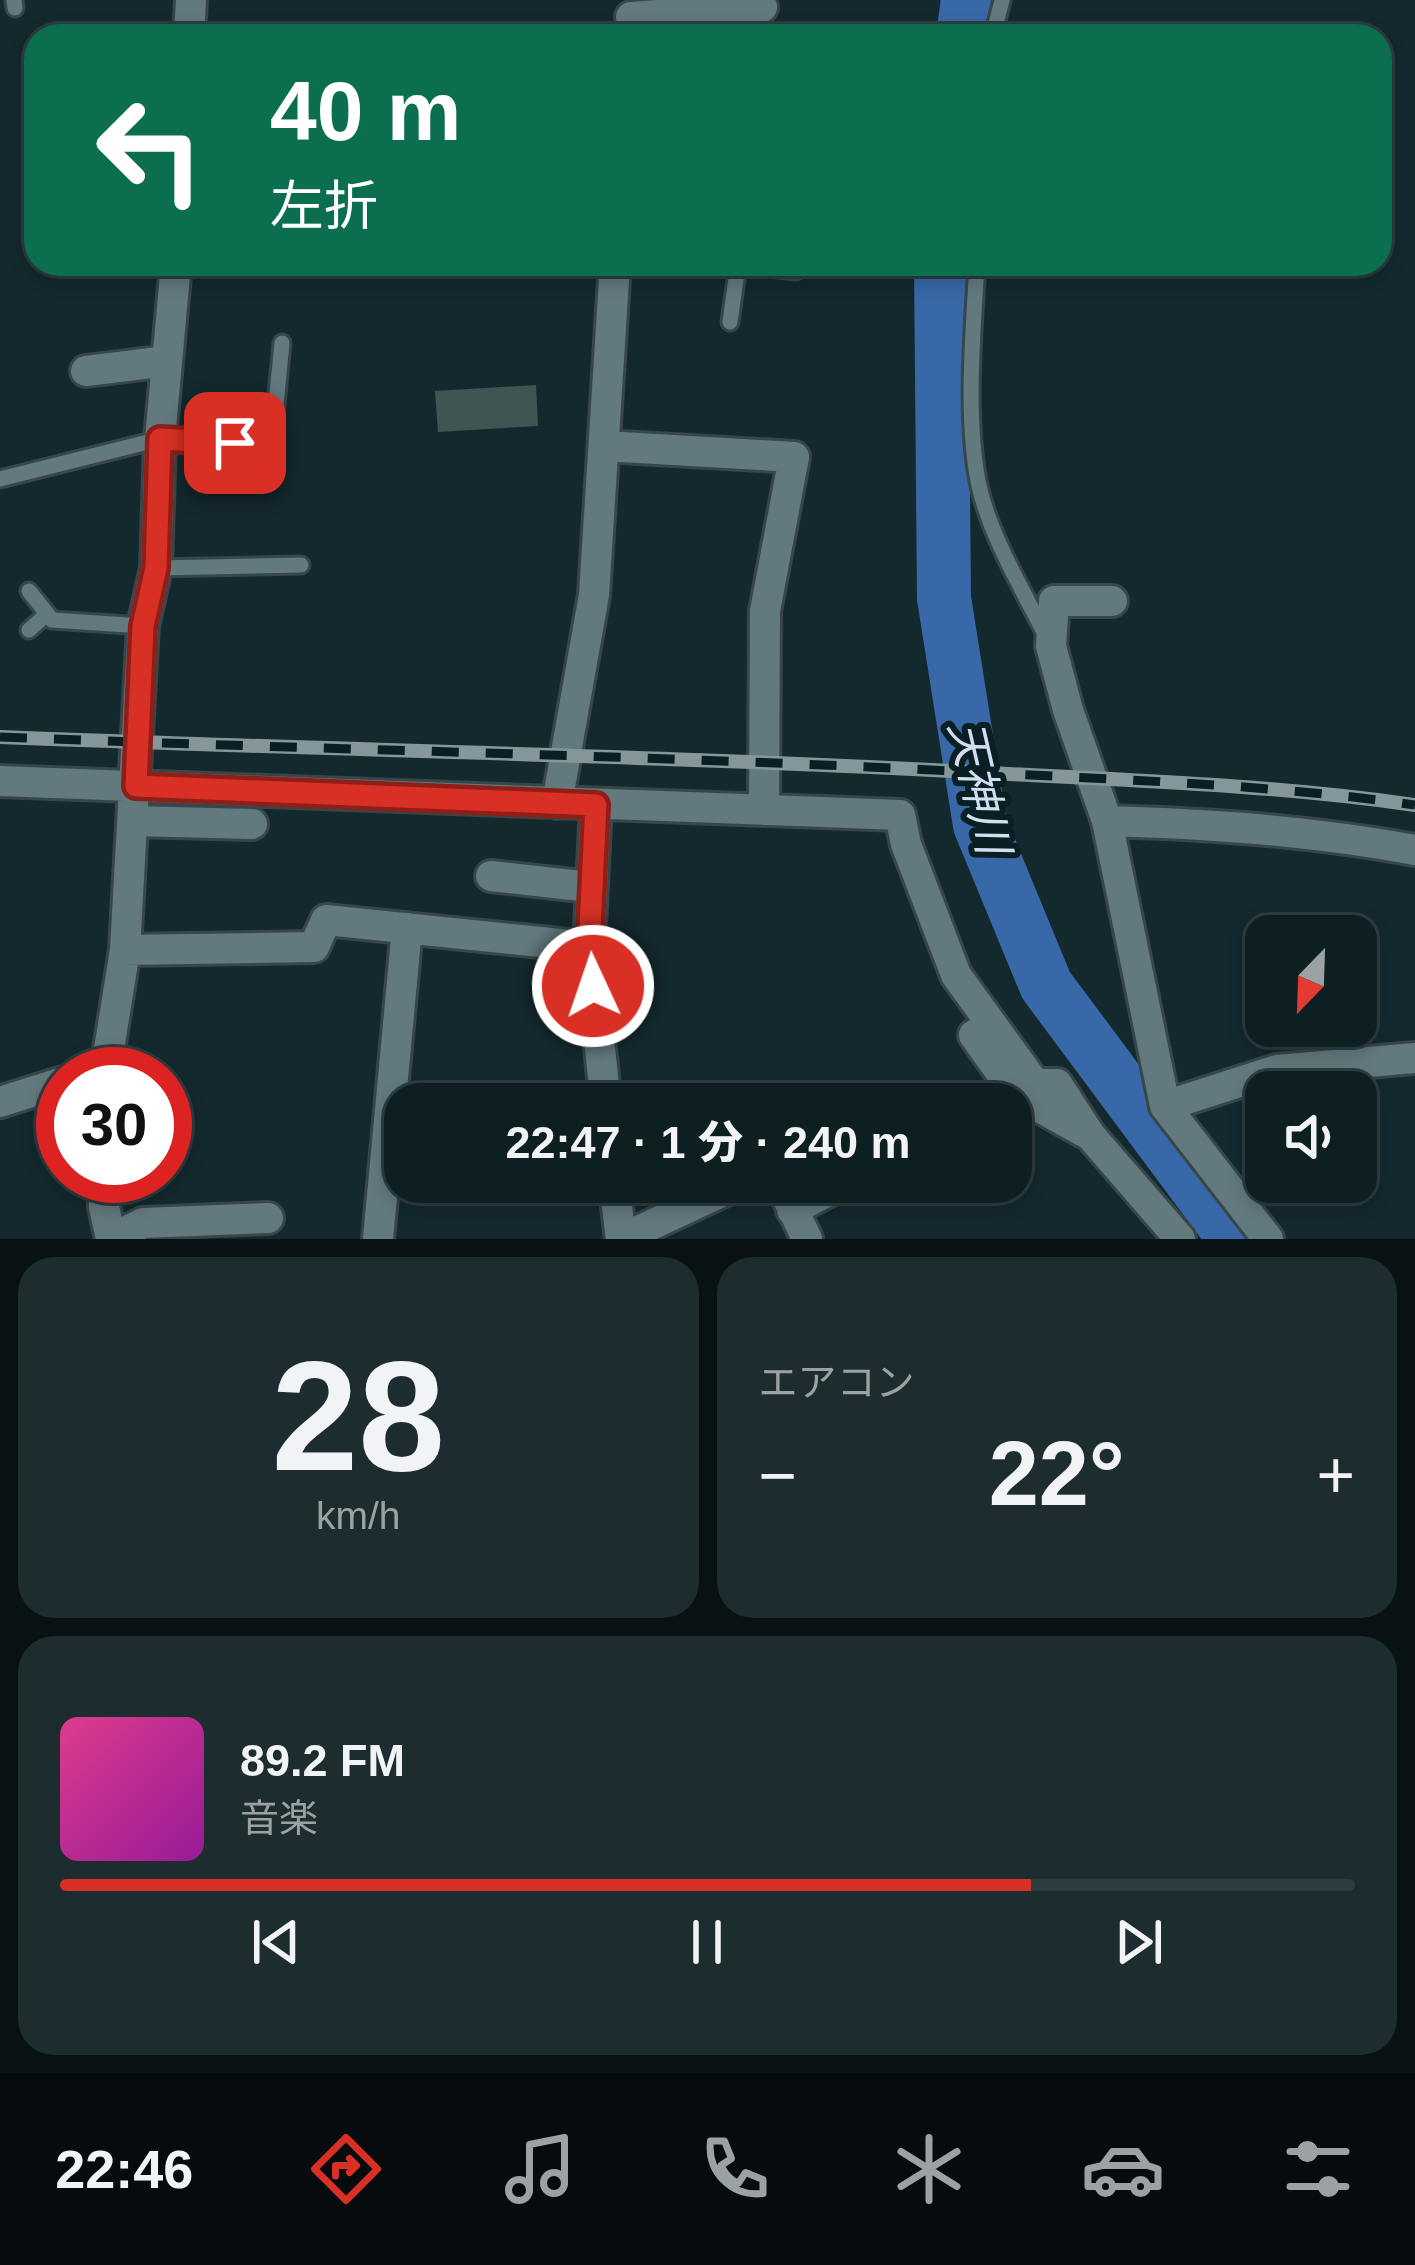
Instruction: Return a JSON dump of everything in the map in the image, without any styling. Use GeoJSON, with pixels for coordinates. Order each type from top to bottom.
{"type":"FeatureCollection","features":[{"type":"Feature","properties":{"kind":"street"},"geometry":{"type":"LineString","coordinates":[[630,18],[762,14]]}},
{"type":"Feature","properties":{"kind":"street"},"geometry":{"type":"LineString","coordinates":[[104,1047],[125,950],[143,626],[156,568],[160,439],[175,276]]}},
{"type":"Feature","properties":{"kind":"street"},"geometry":{"type":"LineString","coordinates":[[557,803],[594,595],[614,276]]}},
{"type":"Feature","properties":{"kind":"street"},"geometry":{"type":"LineString","coordinates":[[86,371],[167,361]]}},
{"type":"Feature","properties":{"kind":"street"},"geometry":{"type":"LineString","coordinates":[[604,446],[794,457],[765,611],[764,810]]}},
{"type":"Feature","properties":{"kind":"street"},"geometry":{"type":"LineString","coordinates":[[1112,601],[1054,601],[1051,646],[1107,821],[1165,1106],[1268,1239]]}},
{"type":"Feature","properties":{"kind":"street"},"geometry":{"type":"LineString","coordinates":[[0,781],[900,814],[906,844],[956,975],[1035,1084],[1058,1084],[1090,1135],[1180,1239]]}},
{"type":"Feature","properties":{"kind":"street"},"geometry":{"type":"LineString","coordinates":[[596,805],[589,947],[604,1083]]}},
{"type":"Feature","properties":{"kind":"street"},"geometry":{"type":"LineString","coordinates":[[134,821],[252,824]]}},
{"type":"Feature","properties":{"kind":"street"},"geometry":{"type":"LineString","coordinates":[[1107,821],[1234,825],[1334,835],[1415,850]]}},
{"type":"Feature","properties":{"kind":"street"},"geometry":{"type":"LineString","coordinates":[[491,876],[590,887]]}},
{"type":"Feature","properties":{"kind":"street"},"geometry":{"type":"LineString","coordinates":[[125,950],[314,946],[326,920],[589,947]]}},
{"type":"Feature","properties":{"kind":"street"},"geometry":{"type":"LineString","coordinates":[[378,1239],[407,928]]}},
{"type":"Feature","properties":{"kind":"street"},"geometry":{"type":"LineString","coordinates":[[976,1002],[969,1026],[1008,1083]]}},
{"type":"Feature","properties":{"kind":"street"},"geometry":{"type":"LineString","coordinates":[[1165,1106],[1277,1070],[1415,1058]]}},
{"type":"Feature","properties":{"kind":"street"},"geometry":{"type":"LineString","coordinates":[[0,1102],[36,1091]]}},
{"type":"Feature","properties":{"kind":"street"},"geometry":{"type":"LineString","coordinates":[[1032,1103],[1090,1135]]}},
{"type":"Feature","properties":{"kind":"street"},"geometry":{"type":"LineString","coordinates":[[104,1203],[111,1239],[143,1223],[268,1218]]}},
{"type":"Feature","properties":{"kind":"street"},"geometry":{"type":"LineString","coordinates":[[616,1203],[620,1239],[698,1203]]}},
{"type":"Feature","properties":{"kind":"street"},"geometry":{"type":"LineString","coordinates":[[789,1203],[807,1239]]}},
{"type":"Feature","properties":{"kind":"lane"},"geometry":{"type":"LineString","coordinates":[[730,322],[736,276]]}},
{"type":"Feature","properties":{"kind":"lane"},"geometry":{"type":"LineString","coordinates":[[976,276],[973,415],[979,486],[996,533],[1051,646]]}},
{"type":"Feature","properties":{"kind":"lane"},"geometry":{"type":"LineString","coordinates":[[0,479],[160,439],[272,446],[282,344]]}},
{"type":"Feature","properties":{"kind":"lane"},"geometry":{"type":"LineString","coordinates":[[156,568],[301,565]]}},
{"type":"Feature","properties":{"kind":"lane"},"geometry":{"type":"LineString","coordinates":[[29,591],[52,620],[143,626]]}},
{"type":"Feature","properties":{"kind":"lane"},"geometry":{"type":"LineString","coordinates":[[28,630],[47,614]]}},
{"type":"Feature","properties":{"kind":"building"},"geometry":{"type":"Polygon","coordinates":[[[536,385],[538,426],[438,432],[435,391],[536,385]]]}},
{"type":"Feature","properties":{"kind":"waterway","name":"天神川"},"geometry":{"type":"LineString","coordinates":[[965,24],[968,0]]}},
{"type":"Feature","properties":{"kind":"waterway","name":"天神川"},"geometry":{"type":"LineString","coordinates":[[941,276],[944,598],[980,825],[1046,985],[1235,1239]]}},
{"type":"Feature","properties":{"kind":"railway"},"geometry":{"type":"LineString","coordinates":[[0,737],[850,766],[1194,784],[1415,805]]}},
{"type":"Feature","properties":{"kind":"route"},"geometry":{"type":"LineString","coordinates":[[235,443],[160,439],[156,568],[143,626],[136,786],[596,805],[589,947],[593,986]]}}]}
